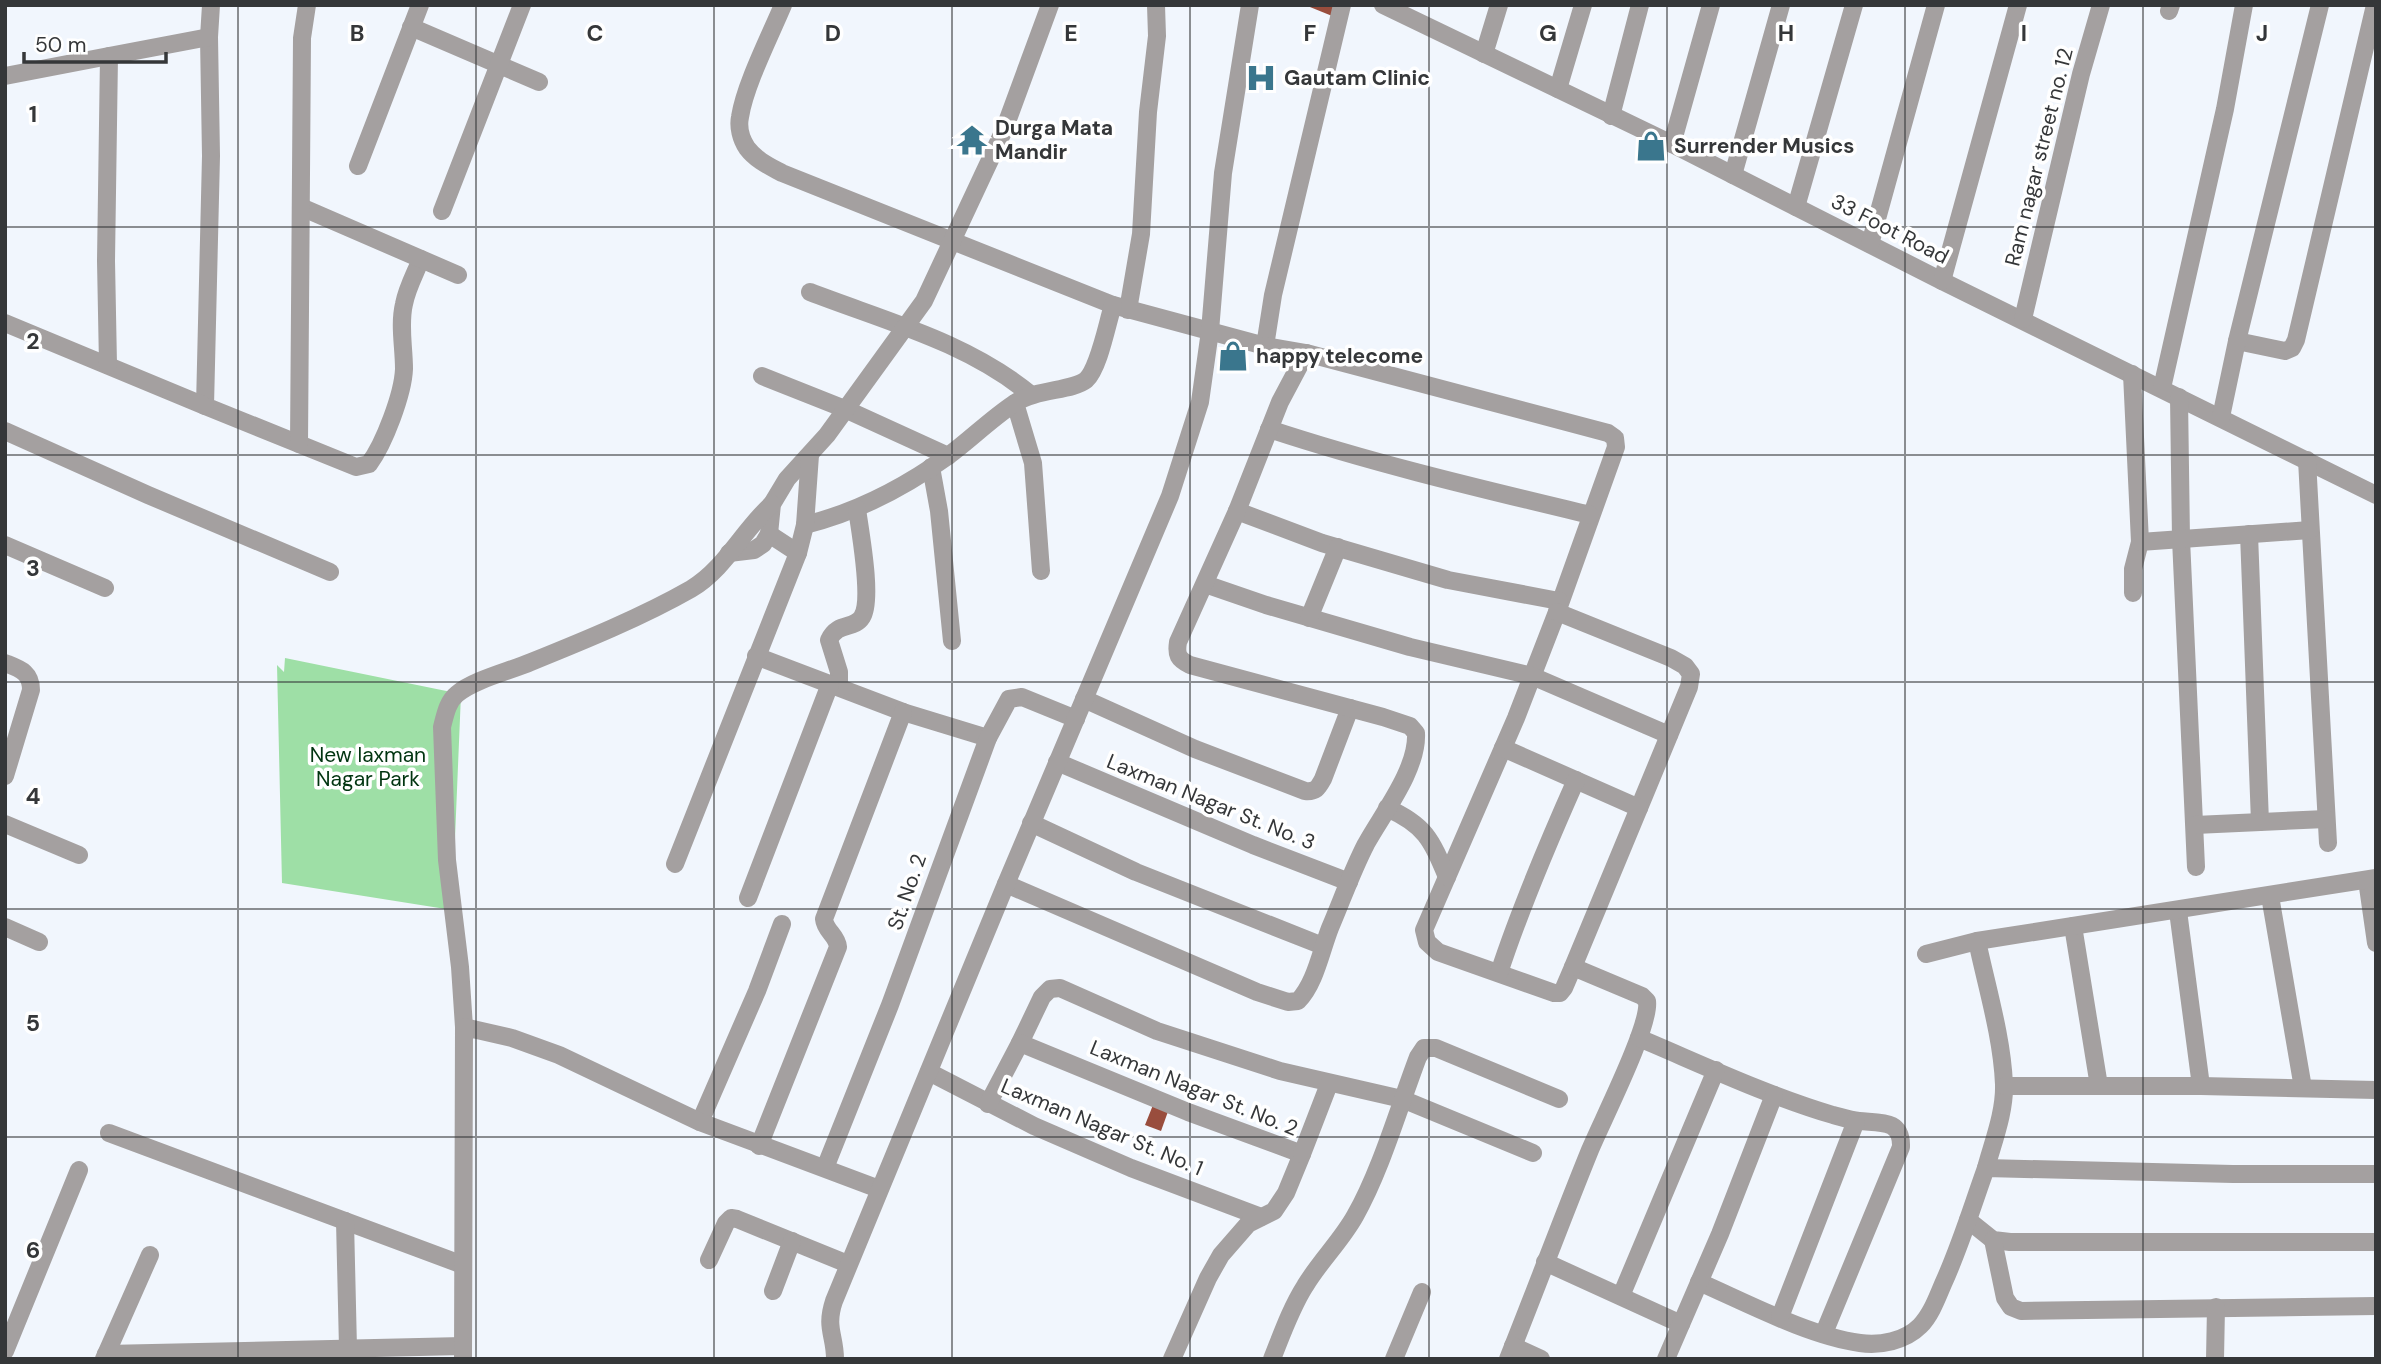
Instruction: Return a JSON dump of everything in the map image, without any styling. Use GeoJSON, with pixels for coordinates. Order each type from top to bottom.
{"type":"FeatureCollection","features":[{"type":"Feature","properties":{"kind":"street"},"geometry":{"type":"LineString","coordinates":[[205,406],[211,156],[211,5]]}},
{"type":"Feature","properties":{"kind":"street"},"geometry":{"type":"LineString","coordinates":[[299,444],[302,38],[307,5]]}},
{"type":"Feature","properties":{"kind":"street"},"geometry":{"type":"LineString","coordinates":[[358,166],[419,5]]}},
{"type":"Feature","properties":{"kind":"street"},"geometry":{"type":"LineString","coordinates":[[442,211],[522,5]]}},
{"type":"Feature","properties":{"kind":"street"},"geometry":{"type":"LineString","coordinates":[[783,5],[740,117],[740,133],[746,147],[759,160],[782,173],[1121,308],[1265,346],[1306,353],[1608,433],[1615,438],[1616,447],[1590,514],[1558,607],[1532,676],[1424,930],[1427,942],[1438,952],[1560,993],[1689,687],[1691,674],[1685,666],[1558,607],[1448,580],[1338,547],[1237,511]]}},
{"type":"Feature","properties":{"kind":"street"},"geometry":{"type":"LineString","coordinates":[[150,1255],[105,1356],[348,1348],[463,1352],[464,1027],[447,860],[442,727],[446,709],[457,694],[485,680],[561,650],[694,587],[714,570],[772,504],[787,479],[845,409],[924,301],[1004,130],[1050,5]]}},
{"type":"Feature","properties":{"kind":"street"},"geometry":{"type":"LineString","coordinates":[[805,525],[857,509],[948,456],[1023,398],[1076,385],[1086,380],[1093,370],[1121,308],[1141,234],[1149,103],[1157,36],[1156,5]]}},
{"type":"Feature","properties":{"kind":"street"},"geometry":{"type":"LineString","coordinates":[[835,1359],[829,1317],[848,1265],[1170,496],[1200,402],[1210,331],[1223,173],[1250,5]]}},
{"type":"Feature","properties":{"kind":"street"},"geometry":{"type":"LineString","coordinates":[[1265,346],[1273,295],[1342,5]]}},
{"type":"Feature","properties":{"kind":"street"},"geometry":{"type":"LineString","coordinates":[[1485,54],[1499,5]]}},
{"type":"Feature","properties":{"kind":"street"},"geometry":{"type":"LineString","coordinates":[[1558,89],[1583,5]]}},
{"type":"Feature","properties":{"kind":"street"},"geometry":{"type":"LineString","coordinates":[[1611,116],[1640,5]]}},
{"type":"Feature","properties":{"kind":"street"},"geometry":{"type":"LineString","coordinates":[[1672,144],[1711,5]]}},
{"type":"Feature","properties":{"kind":"street"},"geometry":{"type":"LineString","coordinates":[[1732,175],[1781,5]]}},
{"type":"Feature","properties":{"kind":"street"},"geometry":{"type":"LineString","coordinates":[[1796,207],[1854,5]]}},
{"type":"Feature","properties":{"kind":"street"},"geometry":{"type":"LineString","coordinates":[[1870,244],[1936,5]]}},
{"type":"Feature","properties":{"kind":"street"},"geometry":{"type":"LineString","coordinates":[[1942,281],[2018,5]]}},
{"type":"Feature","properties":{"kind":"street","name":"Ram nagar street no. 12"},"geometry":{"type":"LineString","coordinates":[[2023,320],[2081,74],[2101,5]]}},
{"type":"Feature","properties":{"kind":"street"},"geometry":{"type":"LineString","coordinates":[[2162,388],[2225,109],[2244,5]]}},
{"type":"Feature","properties":{"kind":"street"},"geometry":{"type":"LineString","coordinates":[[2221,417],[2237,341],[2320,5]]}},
{"type":"Feature","properties":{"kind":"street"},"geometry":{"type":"LineString","coordinates":[[2237,341],[2285,351],[2292,348],[2296,340],[2375,5]]}},
{"type":"Feature","properties":{"kind":"street","name":"33 Foot Road"},"geometry":{"type":"LineString","coordinates":[[1387,6],[1672,144],[1942,281],[2376,495]]}},
{"type":"Feature","properties":{"kind":"street"},"geometry":{"type":"LineString","coordinates":[[411,27],[539,82]]}},
{"type":"Feature","properties":{"kind":"street"},"geometry":{"type":"LineString","coordinates":[[5,76],[209,37]]}},
{"type":"Feature","properties":{"kind":"street"},"geometry":{"type":"LineString","coordinates":[[108,365],[106,261],[109,56]]}},
{"type":"Feature","properties":{"kind":"street"},"geometry":{"type":"LineString","coordinates":[[301,207],[458,275]]}},
{"type":"Feature","properties":{"kind":"street"},"geometry":{"type":"LineString","coordinates":[[5,323],[356,467],[369,464],[373,459],[401,391],[404,370],[403,306],[421,259]]}},
{"type":"Feature","properties":{"kind":"street"},"geometry":{"type":"LineString","coordinates":[[810,292],[986,362],[1023,398],[1033,463],[1041,571]]}},
{"type":"Feature","properties":{"kind":"street"},"geometry":{"type":"LineString","coordinates":[[1006,884],[1256,992],[1288,1002],[1298,1001],[1306,993],[1365,846],[1413,758],[1416,733],[1410,726],[1311,696],[1226,676],[1180,660],[1176,652],[1178,642],[1237,511],[1280,402],[1306,353]]}},
{"type":"Feature","properties":{"kind":"street"},"geometry":{"type":"LineString","coordinates":[[2133,374],[2140,542],[2133,569],[2133,593]]}},
{"type":"Feature","properties":{"kind":"street"},"geometry":{"type":"LineString","coordinates":[[762,376],[845,409],[948,456]]}},
{"type":"Feature","properties":{"kind":"street"},"geometry":{"type":"LineString","coordinates":[[2179,397],[2181,539],[2196,867]]}},
{"type":"Feature","properties":{"kind":"street"},"geometry":{"type":"LineString","coordinates":[[1269,429],[1412,472],[1590,514]]}},
{"type":"Feature","properties":{"kind":"street"},"geometry":{"type":"LineString","coordinates":[[5,431],[330,572]]}},
{"type":"Feature","properties":{"kind":"street"},"geometry":{"type":"LineString","coordinates":[[675,864],[798,553],[805,525],[810,454]]}},
{"type":"Feature","properties":{"kind":"street"},"geometry":{"type":"LineString","coordinates":[[2306,460],[2328,843]]}},
{"type":"Feature","properties":{"kind":"street"},"geometry":{"type":"LineString","coordinates":[[931,467],[939,511],[952,641]]}},
{"type":"Feature","properties":{"kind":"street"},"geometry":{"type":"LineString","coordinates":[[729,553],[754,550],[763,544],[769,534],[772,504]]}},
{"type":"Feature","properties":{"kind":"street"},"geometry":{"type":"LineString","coordinates":[[748,898],[835,686],[839,672],[829,640],[833,631],[840,626],[858,622],[866,607],[867,592],[857,509]]}},
{"type":"Feature","properties":{"kind":"street"},"geometry":{"type":"LineString","coordinates":[[2140,542],[2311,530]]}},
{"type":"Feature","properties":{"kind":"street"},"geometry":{"type":"LineString","coordinates":[[769,534],[798,553]]}},
{"type":"Feature","properties":{"kind":"street"},"geometry":{"type":"LineString","coordinates":[[2249,534],[2260,822]]}},
{"type":"Feature","properties":{"kind":"street"},"geometry":{"type":"LineString","coordinates":[[5,545],[105,588]]}},
{"type":"Feature","properties":{"kind":"street"},"geometry":{"type":"LineString","coordinates":[[1309,618],[1338,547]]}},
{"type":"Feature","properties":{"kind":"street"},"geometry":{"type":"LineString","coordinates":[[1205,584],[1410,647],[1532,676],[1669,735]]}},
{"type":"Feature","properties":{"kind":"street"},"geometry":{"type":"LineString","coordinates":[[756,656],[903,712],[988,738]]}},
{"type":"Feature","properties":{"kind":"street"},"geometry":{"type":"LineString","coordinates":[[5,663],[27,673],[31,680],[31,690],[5,776]]}},
{"type":"Feature","properties":{"kind":"street","name":"St. No. 2"},"geometry":{"type":"LineString","coordinates":[[825,1168],[890,1005],[988,738],[1004,706],[1009,699],[1016,696],[1076,719]]}},
{"type":"Feature","properties":{"kind":"street"},"geometry":{"type":"LineString","coordinates":[[1084,699],[1195,749],[1306,791],[1318,788],[1323,779],[1350,708]]}},
{"type":"Feature","properties":{"kind":"street"},"geometry":{"type":"LineString","coordinates":[[759,1146],[838,947],[837,941],[824,924],[824,919],[903,712]]}},
{"type":"Feature","properties":{"kind":"street"},"geometry":{"type":"LineString","coordinates":[[1503,748],[1639,808]]}},
{"type":"Feature","properties":{"kind":"street","name":"Laxman Nagar St. No. 3"},"geometry":{"type":"LineString","coordinates":[[1057,762],[1349,883]]}},
{"type":"Feature","properties":{"kind":"street"},"geometry":{"type":"LineString","coordinates":[[1499,973],[1533,877],[1576,779]]}},
{"type":"Feature","properties":{"kind":"street"},"geometry":{"type":"LineString","coordinates":[[1387,808],[1422,829],[1435,849],[1447,877]]}},
{"type":"Feature","properties":{"kind":"street"},"geometry":{"type":"LineString","coordinates":[[2194,825],[2326,819]]}},
{"type":"Feature","properties":{"kind":"street"},"geometry":{"type":"LineString","coordinates":[[1031,823],[1136,872],[1323,946]]}},
{"type":"Feature","properties":{"kind":"street"},"geometry":{"type":"LineString","coordinates":[[5,824],[79,855]]}},
{"type":"Feature","properties":{"kind":"street"},"geometry":{"type":"LineString","coordinates":[[1926,954],[1977,941],[2371,879],[2376,943]]}},
{"type":"Feature","properties":{"kind":"street"},"geometry":{"type":"LineString","coordinates":[[2270,896],[2303,1088]]}},
{"type":"Feature","properties":{"kind":"street"},"geometry":{"type":"LineString","coordinates":[[2178,911],[2201,1086]]}},
{"type":"Feature","properties":{"kind":"street"},"geometry":{"type":"LineString","coordinates":[[700,1122],[757,990],[782,924]]}},
{"type":"Feature","properties":{"kind":"street"},"geometry":{"type":"LineString","coordinates":[[2073,926],[2099,1086]]}},
{"type":"Feature","properties":{"kind":"street"},"geometry":{"type":"LineString","coordinates":[[5,927],[40,942]]}},
{"type":"Feature","properties":{"kind":"street"},"geometry":{"type":"LineString","coordinates":[[1699,1282],[1780,1317],[1861,1343],[1894,1342],[1919,1327],[1934,1306],[1955,1257],[1986,1168],[2000,1115],[2004,1086],[2001,1056],[1977,941]]}},
{"type":"Feature","properties":{"kind":"street"},"geometry":{"type":"LineString","coordinates":[[1541,1359],[1510,1352],[1649,1009],[1642,996],[1573,967]]}},
{"type":"Feature","properties":{"kind":"street"},"geometry":{"type":"LineString","coordinates":[[988,1104],[1042,997],[1050,989],[1060,988],[1157,1031],[1280,1071],[1402,1099],[1533,1153]]}},
{"type":"Feature","properties":{"kind":"street"},"geometry":{"type":"LineString","coordinates":[[464,1027],[512,1038],[559,1055],[700,1122],[879,1189]]}},
{"type":"Feature","properties":{"kind":"street"},"geometry":{"type":"LineString","coordinates":[[1639,1038],[1774,1095],[1856,1121],[1886,1123],[1896,1128],[1901,1137],[1901,1147],[1824,1333]]}},
{"type":"Feature","properties":{"kind":"street","name":"Laxman Nagar St. No. 2"},"geometry":{"type":"LineString","coordinates":[[1020,1043],[1188,1112],[1302,1154],[1286,1193],[1274,1211],[1248,1224],[1221,1255],[1172,1359]]}},
{"type":"Feature","properties":{"kind":"street"},"geometry":{"type":"LineString","coordinates":[[1272,1359],[1306,1285],[1340,1241],[1356,1214],[1418,1056],[1424,1048],[1436,1048],[1559,1099]]}},
{"type":"Feature","properties":{"kind":"street"},"geometry":{"type":"LineString","coordinates":[[1621,1296],[1716,1070]]}},
{"type":"Feature","properties":{"kind":"street","name":"Laxman Nagar St. No. 1"},"geometry":{"type":"LineString","coordinates":[[929,1072],[1034,1126],[1131,1168],[1261,1217]]}},
{"type":"Feature","properties":{"kind":"street"},"geometry":{"type":"LineString","coordinates":[[1302,1154],[1329,1084]]}},
{"type":"Feature","properties":{"kind":"street"},"geometry":{"type":"LineString","coordinates":[[2004,1086],[2201,1086],[2376,1090]]}},
{"type":"Feature","properties":{"kind":"street"},"geometry":{"type":"LineString","coordinates":[[1666,1359],[1774,1095]]}},
{"type":"Feature","properties":{"kind":"street"},"geometry":{"type":"LineString","coordinates":[[1780,1317],[1856,1121]]}},
{"type":"Feature","properties":{"kind":"street"},"geometry":{"type":"LineString","coordinates":[[109,1133],[463,1265]]}},
{"type":"Feature","properties":{"kind":"street"},"geometry":{"type":"LineString","coordinates":[[1986,1168],[2376,1174]]}},
{"type":"Feature","properties":{"kind":"street"},"geometry":{"type":"LineString","coordinates":[[5,1351],[79,1170]]}},
{"type":"Feature","properties":{"kind":"street"},"geometry":{"type":"LineString","coordinates":[[709,1260],[726,1223],[731,1218],[848,1265]]}},
{"type":"Feature","properties":{"kind":"street"},"geometry":{"type":"LineString","coordinates":[[1968,1220],[1993,1240],[2010,1242],[2376,1242]]}},
{"type":"Feature","properties":{"kind":"street"},"geometry":{"type":"LineString","coordinates":[[345,1221],[348,1348]]}},
{"type":"Feature","properties":{"kind":"street"},"geometry":{"type":"LineString","coordinates":[[1993,1240],[2005,1298],[2011,1307],[2021,1311],[2376,1306]]}},
{"type":"Feature","properties":{"kind":"street"},"geometry":{"type":"LineString","coordinates":[[773,1291],[792,1241]]}},
{"type":"Feature","properties":{"kind":"street"},"geometry":{"type":"LineString","coordinates":[[1545,1262],[1681,1324]]}},
{"type":"Feature","properties":{"kind":"street"},"geometry":{"type":"LineString","coordinates":[[1394,1359],[1422,1292]]}},
{"type":"Feature","properties":{"kind":"street"},"geometry":{"type":"LineString","coordinates":[[2215,1359],[2216,1307]]}},
{"type":"Feature","properties":{"kind":"green space","name":"New laxman Nagar Park"},"geometry":{"type":"Polygon","coordinates":[[[285,658],[461,694],[452,910],[282,883],[277,665],[284,672],[285,658]]]}},
{"type":"Feature","properties":{"kind":"building"},"geometry":{"type":"Polygon","coordinates":[[[1305,5],[1337,5],[1342,20],[1305,5]]]}},
{"type":"Feature","properties":{"kind":"building","name":"happy telecome"},"geometry":{"type":"Polygon","coordinates":[[[1227,345],[1243,352],[1239,366],[1223,360],[1227,345]]]}},
{"type":"Feature","properties":{"kind":"building"},"geometry":{"type":"Polygon","coordinates":[[[1155,1100],[1170,1106],[1161,1131],[1145,1125],[1155,1100]]]}},
{"type":"Feature","properties":{"kind":"place","name":"Gautam Clinic"},"geometry":{"type":"Point","coordinates":[1261,78]}},
{"type":"Feature","properties":{"kind":"place","name":"Durga Mata Mandir"},"geometry":{"type":"Point","coordinates":[972,140]}},
{"type":"Feature","properties":{"kind":"place","name":"Surrender Musics"},"geometry":{"type":"Point","coordinates":[1651,146]}},
{"type":"Feature","properties":{"kind":"place","name":"happy telecome"},"geometry":{"type":"Point","coordinates":[1233,356]}}]}
